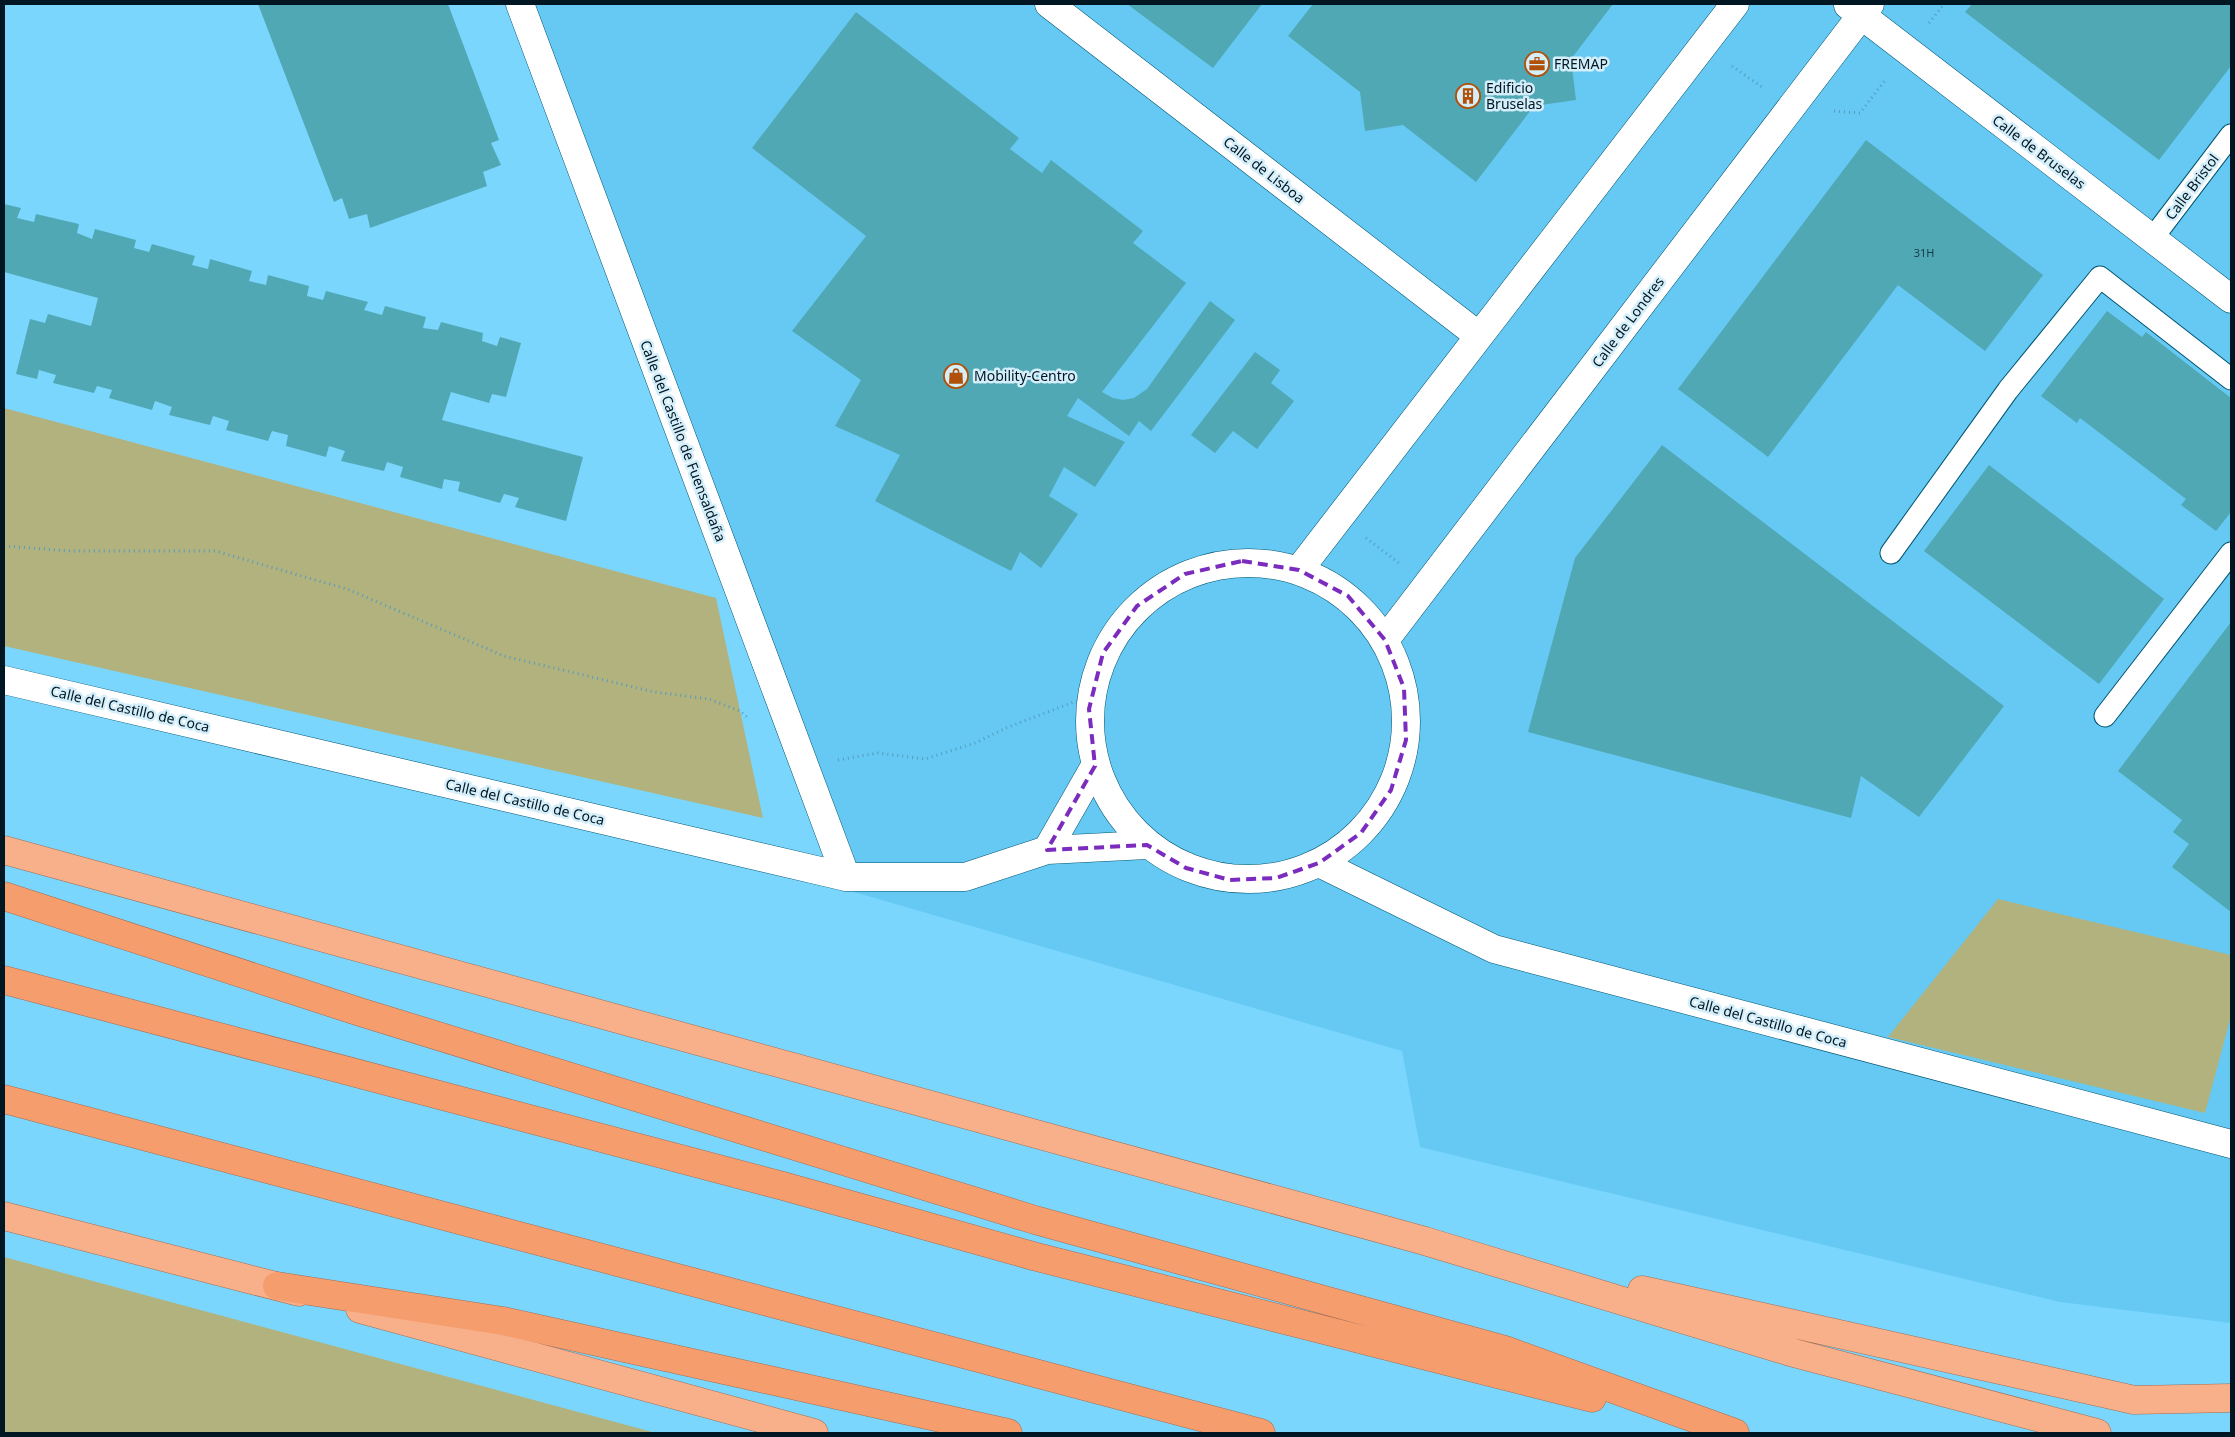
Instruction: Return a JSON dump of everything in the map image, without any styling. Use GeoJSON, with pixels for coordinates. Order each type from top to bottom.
{"type":"FeatureCollection","features":[{"type":"Feature","properties":{"kind":"highway"},"geometry":{"type":"LineString","coordinates":[[4,850],[1425,1241],[1794,1353],[2097,1433]]}},
{"type":"Feature","properties":{"kind":"highway"},"geometry":{"type":"LineString","coordinates":[[4,896],[360,1012],[1035,1220],[1505,1350],[1733,1433]]}},
{"type":"Feature","properties":{"kind":"highway"},"geometry":{"type":"LineString","coordinates":[[4,980],[783,1186],[1033,1256],[1733,1433]]}},
{"type":"Feature","properties":{"kind":"highway"},"geometry":{"type":"LineString","coordinates":[[4,1099],[1261,1433]]}},
{"type":"Feature","properties":{"kind":"highway"},"geometry":{"type":"LineString","coordinates":[[4,1216],[277,1286],[814,1433]]}},
{"type":"Feature","properties":{"kind":"highway"},"geometry":{"type":"LineString","coordinates":[[1425,1241],[2134,1400],[2231,1398]]}},
{"type":"Feature","properties":{"kind":"highway"},"geometry":{"type":"LineString","coordinates":[[277,1286],[504,1322],[1008,1433]]}},
{"type":"Feature","properties":{"kind":"street","name":"Calle del Castillo de Fuensaldaña"},"geometry":{"type":"LineString","coordinates":[[520,4],[846,878]]}},
{"type":"Feature","properties":{"kind":"street","name":"Calle de Lisboa"},"geometry":{"type":"LineString","coordinates":[[1049,4],[1478,336]]}},
{"type":"Feature","properties":{"kind":"street"},"geometry":{"type":"LineString","coordinates":[[1299,570],[1735,4]]}},
{"type":"Feature","properties":{"kind":"street","name":"Calle de Bruselas"},"geometry":{"type":"LineString","coordinates":[[1859,8],[2231,299]]}},
{"type":"Feature","properties":{"kind":"street","name":"Calle de Londres"},"geometry":{"type":"LineString","coordinates":[[1385,640],[1859,8]]}},
{"type":"Feature","properties":{"kind":"street"},"geometry":{"type":"LineString","coordinates":[[1242,562],[1299,570],[1348,596],[1385,640],[1404,688],[1406,740],[1391,790],[1361,833],[1319,863],[1276,878],[1230,880],[1186,868],[1147,845],[1114,810],[1095,766],[1088,709],[1104,653],[1137,606],[1185,574],[1242,562]]}},
{"type":"Feature","properties":{"kind":"street","name":"Calle del Castillo de Coca"},"geometry":{"type":"LineString","coordinates":[[4,680],[846,878],[965,877],[1047,850],[1147,845]]}},
{"type":"Feature","properties":{"kind":"street"},"geometry":{"type":"LineString","coordinates":[[1047,850],[1095,766]]}},
{"type":"Feature","properties":{"kind":"street","name":"Calle del Castillo de Coca"},"geometry":{"type":"LineString","coordinates":[[1319,863],[1494,949],[2231,1144]]}},
{"type":"Feature","properties":{"kind":"lane","name":"Calle Bristol"},"geometry":{"type":"LineString","coordinates":[[2152,239],[2231,135]]}},
{"type":"Feature","properties":{"kind":"lane"},"geometry":{"type":"LineString","coordinates":[[1891,553],[2008,390],[2100,277],[2231,379]]}},
{"type":"Feature","properties":{"kind":"lane"},"geometry":{"type":"LineString","coordinates":[[2105,716],[2231,552]]}},
{"type":"Feature","properties":{"kind":"path"},"geometry":{"type":"LineString","coordinates":[[1338,518],[1428,584]]}},
{"type":"Feature","properties":{"kind":"path"},"geometry":{"type":"LineString","coordinates":[[4,546],[70,551],[215,551],[347,589],[504,656],[654,692],[709,699],[740,711],[755,723]]}},
{"type":"Feature","properties":{"kind":"path"},"geometry":{"type":"LineString","coordinates":[[805,766],[878,753],[925,759],[974,743],[1006,728],[1092,695]]}},
{"type":"Feature","properties":{"kind":"highlighted area"},"geometry":{"type":"Polygon","coordinates":[[[1242,561],[1299,570],[1348,596],[1385,640],[1404,688],[1406,740],[1391,790],[1361,833],[1319,863],[1276,878],[1230,880],[1186,868],[1147,845],[1047,850],[1095,766],[1089,709],[1103,653],[1137,606],[1185,574],[1242,561]]]}},
{"type":"Feature","properties":{"kind":"shaded area"},"geometry":{"type":"Polygon","coordinates":[[[526,4],[2231,4],[2231,1323],[2060,1302],[1420,1147],[1402,1051],[854,892],[526,4]]]}},
{"type":"Feature","properties":{"kind":"green space"},"geometry":{"type":"Polygon","coordinates":[[[4,408],[716,598],[763,818],[4,646],[4,408]]]}},
{"type":"Feature","properties":{"kind":"green space"},"geometry":{"type":"Polygon","coordinates":[[[1998,899],[2231,955],[2231,1016],[2205,1113],[1888,1037],[1998,899]]]}},
{"type":"Feature","properties":{"kind":"green space"},"geometry":{"type":"Polygon","coordinates":[[[4,1257],[656,1433],[4,1433],[4,1257]]]}},
{"type":"Feature","properties":{"kind":"building"},"geometry":{"type":"Polygon","coordinates":[[[258,4],[448,4],[499,140],[491,143],[501,165],[483,172],[487,186],[370,228],[367,214],[349,219],[342,198],[334,202],[258,4]]]}},
{"type":"Feature","properties":{"kind":"building"},"geometry":{"type":"Polygon","coordinates":[[[1127,4],[1262,4],[1213,68],[1127,4]]]}},
{"type":"Feature","properties":{"kind":"building","name":"Edificio Bruselas"},"geometry":{"type":"Polygon","coordinates":[[[1313,4],[1613,4],[1571,59],[1576,100],[1534,106],[1476,182],[1403,125],[1365,131],[1360,92],[1288,36],[1313,4]]]}},
{"type":"Feature","properties":{"kind":"building"},"geometry":{"type":"Polygon","coordinates":[[[1972,4],[2231,4],[2231,66],[2159,160],[1965,12],[1972,4]]]}},
{"type":"Feature","properties":{"kind":"building"},"geometry":{"type":"Polygon","coordinates":[[[856,12],[1019,138],[1010,149],[1042,173],[1051,160],[1143,231],[1133,243],[1186,283],[1102,392],[1113,398],[1123,400],[1134,398],[1147,389],[1210,301],[1235,320],[1151,431],[1139,421],[1129,436],[1078,398],[1067,416],[1125,442],[1095,487],[1064,467],[1049,496],[1078,514],[1041,568],[1020,552],[1011,571],[875,501],[900,455],[835,426],[861,380],[792,331],[866,236],[752,148],[856,12]]]}},
{"type":"Feature","properties":{"kind":"building"},"geometry":{"type":"Polygon","coordinates":[[[1866,140],[2043,275],[1985,351],[1898,285],[1768,457],[1678,389],[1866,140]]]}},
{"type":"Feature","properties":{"kind":"building"},"geometry":{"type":"Polygon","coordinates":[[[4,204],[21,208],[17,218],[34,222],[36,214],[79,224],[77,233],[92,239],[95,229],[136,240],[134,248],[149,252],[152,244],[195,256],[192,265],[208,269],[210,259],[252,271],[249,281],[266,285],[268,275],[309,286],[307,296],[323,300],[326,291],[368,302],[364,310],[382,315],[385,306],[426,317],[423,328],[438,330],[441,322],[483,333],[482,341],[497,346],[500,337],[521,343],[506,397],[492,394],[489,403],[451,392],[442,420],[583,457],[566,521],[515,507],[519,498],[504,494],[500,503],[458,491],[460,482],[444,479],[442,489],[400,477],[403,467],[387,462],[384,471],[341,461],[345,451],[329,446],[326,457],[286,446],[288,435],[272,431],[268,441],[226,430],[229,421],[213,416],[210,425],[169,415],[172,407],[155,401],[152,410],[109,398],[112,390],[97,386],[94,393],[53,383],[56,375],[39,370],[37,379],[16,374],[30,319],[45,323],[48,314],[91,326],[98,298],[4,272],[4,204]]]}},
{"type":"Feature","properties":{"kind":"building"},"geometry":{"type":"Polygon","coordinates":[[[2107,311],[2142,337],[2146,332],[2231,398],[2231,512],[2216,531],[2181,505],[2186,499],[2080,418],[2077,423],[2041,396],[2107,311]]]}},
{"type":"Feature","properties":{"kind":"building"},"geometry":{"type":"Polygon","coordinates":[[[1255,352],[1280,370],[1271,383],[1294,401],[1257,449],[1233,431],[1215,453],[1191,435],[1255,352]]]}},
{"type":"Feature","properties":{"kind":"building"},"geometry":{"type":"Polygon","coordinates":[[[1662,445],[2004,706],[1919,817],[1861,776],[1851,818],[1528,732],[1575,558],[1662,445]]]}},
{"type":"Feature","properties":{"kind":"building"},"geometry":{"type":"Polygon","coordinates":[[[1989,465],[2164,599],[2099,684],[1924,551],[1989,465]]]}},
{"type":"Feature","properties":{"kind":"building"},"geometry":{"type":"Polygon","coordinates":[[[2231,622],[2231,912],[2172,867],[2189,844],[2173,832],[2182,820],[2118,771],[2231,622]]]}},
{"type":"Feature","properties":{"kind":"place","name":"FREMAP"},"geometry":{"type":"Point","coordinates":[1537,64]}},
{"type":"Feature","properties":{"kind":"place","name":"Edificio Bruselas"},"geometry":{"type":"Point","coordinates":[1468,96]}},
{"type":"Feature","properties":{"kind":"place","name":"Mobility-Centro"},"geometry":{"type":"Point","coordinates":[956,376]}}]}
